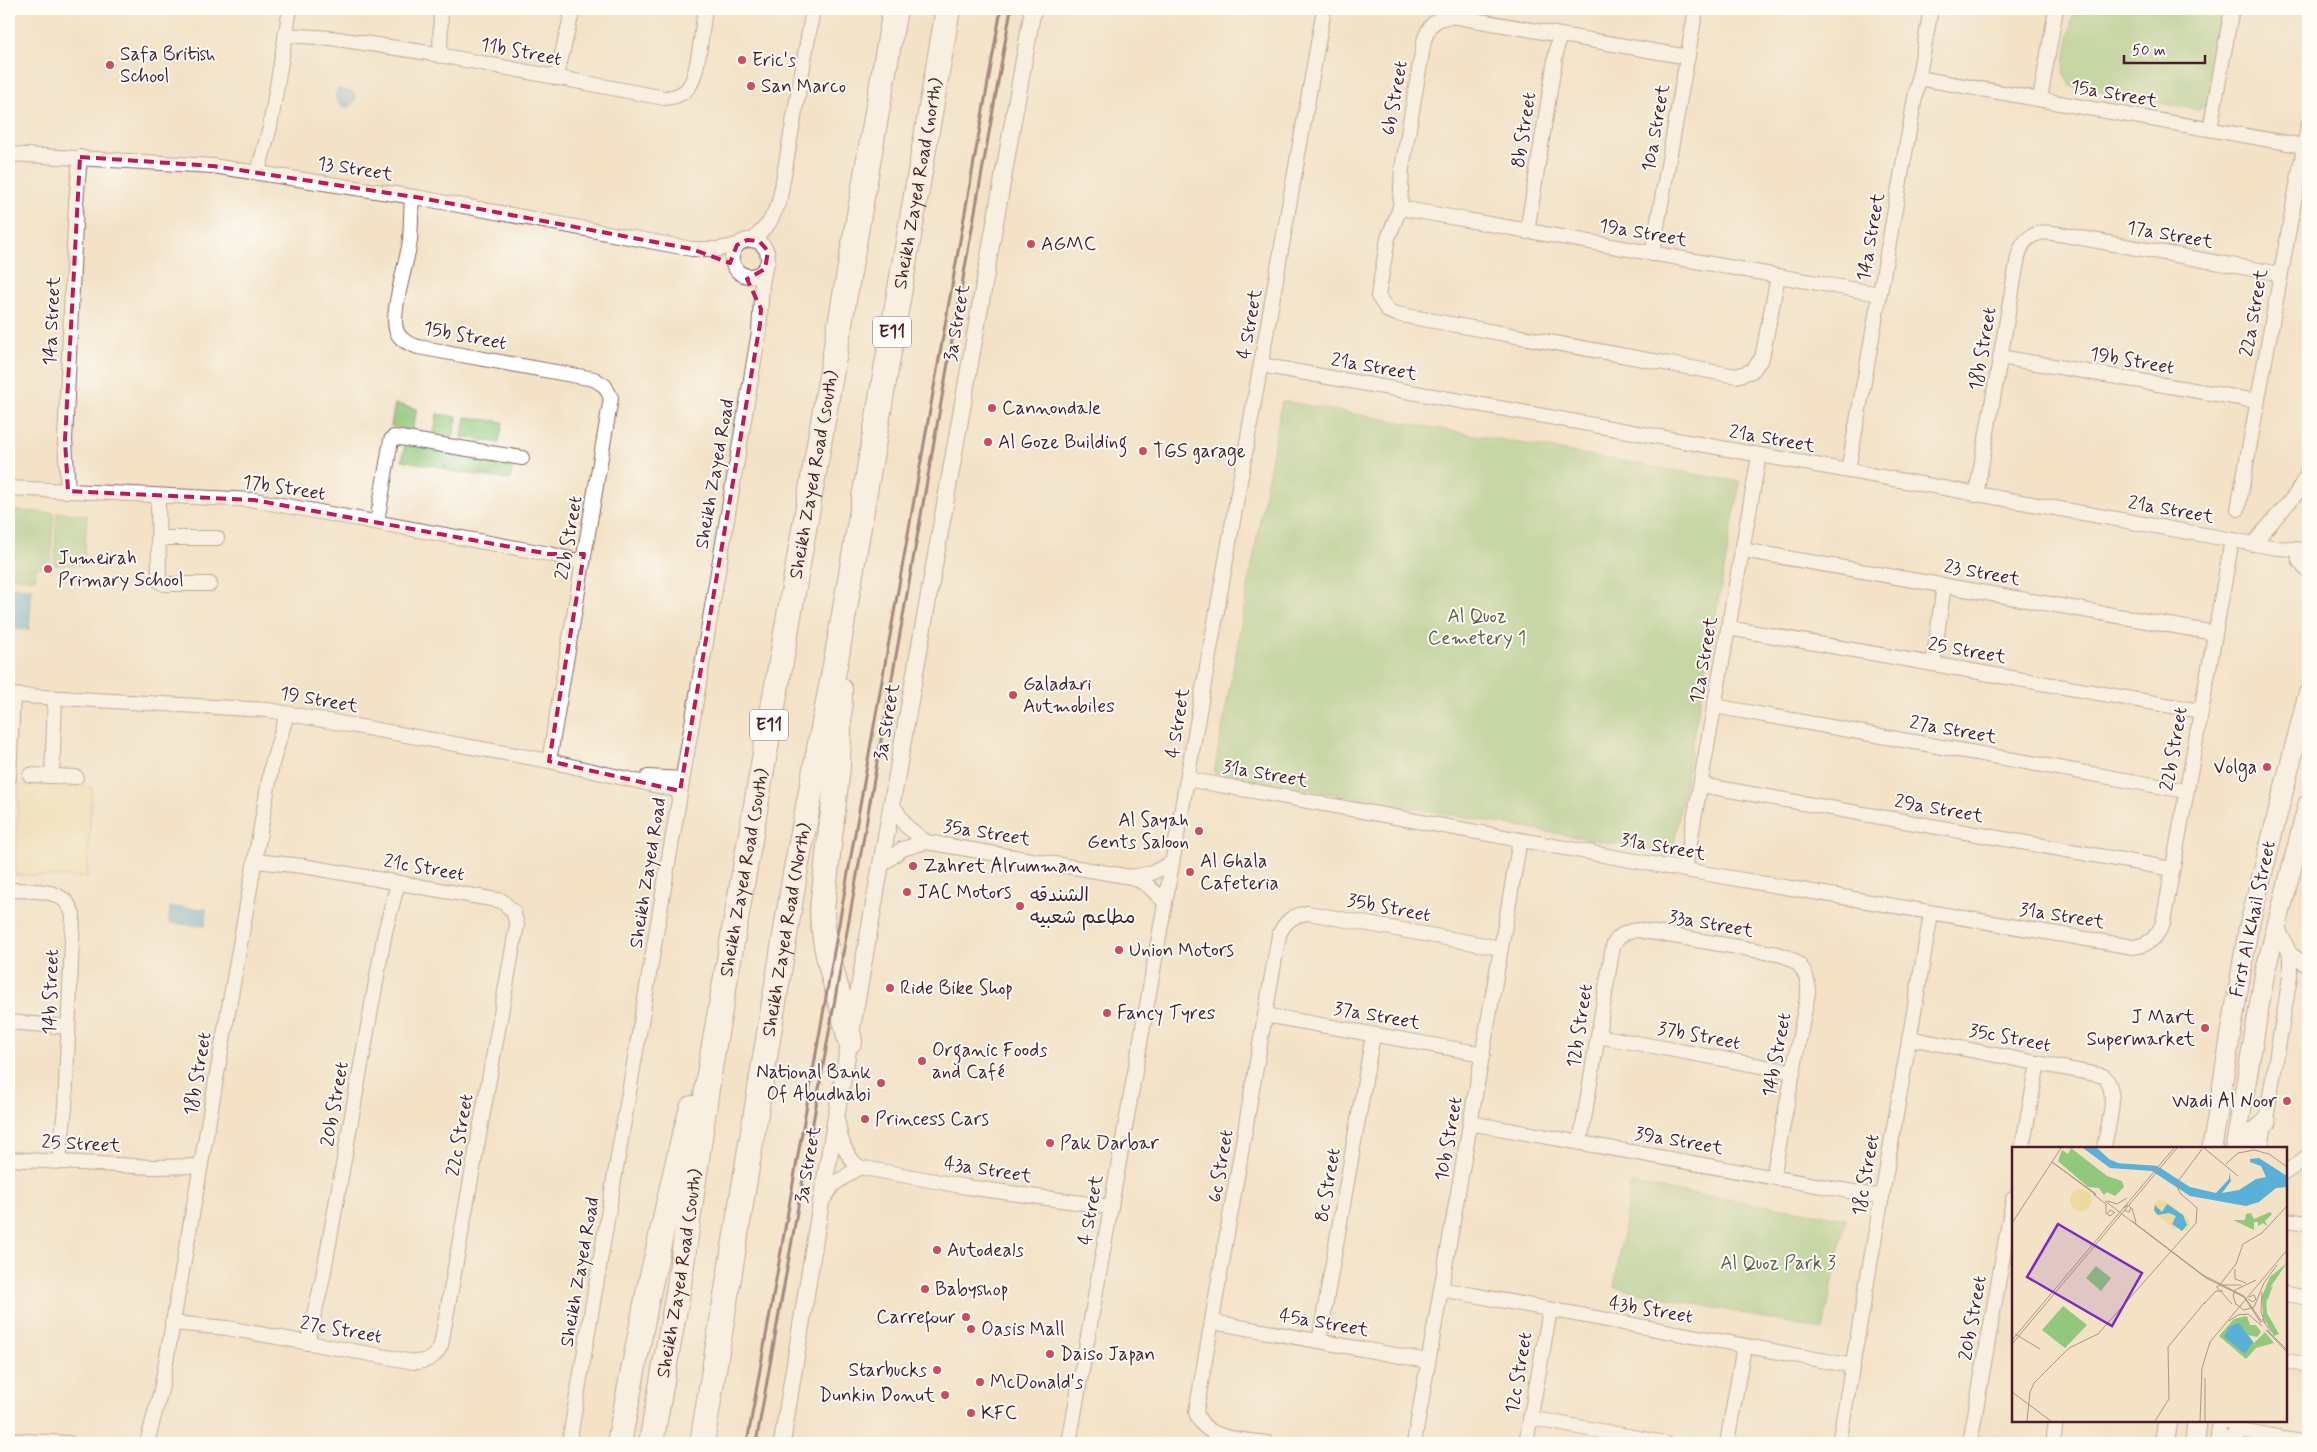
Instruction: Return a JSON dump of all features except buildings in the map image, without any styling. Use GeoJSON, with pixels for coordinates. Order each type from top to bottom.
{"type":"FeatureCollection","features":[{"type":"Feature","properties":{"kind":"highway","name":"Sheikh Zayed Road (south)"},"geometry":{"type":"LineString","coordinates":[[651,1443],[678,1292],[710,1068],[895,9]]}},
{"type":"Feature","properties":{"kind":"highway","name":"Sheikh Zayed Road (north)"},"geometry":{"type":"LineString","coordinates":[[837,655],[948,9]]}},
{"type":"Feature","properties":{"kind":"highway"},"geometry":{"type":"LineString","coordinates":[[837,655],[841,738],[822,923],[825,949],[844,1008],[850,1041]]}},
{"type":"Feature","properties":{"kind":"highway","name":"Sheikh Zayed Road (North)"},"geometry":{"type":"LineString","coordinates":[[706,1436],[795,874],[837,655]]}},
{"type":"Feature","properties":{"kind":"highway"},"geometry":{"type":"LineString","coordinates":[[619,1443],[642,1323],[681,1147],[697,1093],[710,1068]]}},
{"type":"Feature","properties":{"kind":"main road","name":"First Al Khail Street"},"geometry":{"type":"LineString","coordinates":[[2212,1147],[2248,930],[2308,694]]}},
{"type":"Feature","properties":{"kind":"main road","name":"First Al Khail Street"},"geometry":{"type":"LineString","coordinates":[[2236,1147],[2262,987],[2277,926],[2302,847],[2308,804]]}},
{"type":"Feature","properties":{"kind":"main road"},"geometry":{"type":"LineString","coordinates":[[2237,1147],[2266,1122]]}},
{"type":"Feature","properties":{"kind":"main road"},"geometry":{"type":"LineString","coordinates":[[2164,1443],[2168,1422]]}},
{"type":"Feature","properties":{"kind":"main road"},"geometry":{"type":"LineString","coordinates":[[2195,1443],[2197,1422]]}},
{"type":"Feature","properties":{"kind":"street"},"geometry":{"type":"LineString","coordinates":[[264,173],[290,9]]}},
{"type":"Feature","properties":{"kind":"street"},"geometry":{"type":"LineString","coordinates":[[435,55],[441,9]]}},
{"type":"Feature","properties":{"kind":"street"},"geometry":{"type":"LineString","coordinates":[[562,79],[573,9]]}},
{"type":"Feature","properties":{"kind":"street","name":"11b Street"},"geometry":{"type":"LineString","coordinates":[[286,30],[435,55],[664,98],[681,94],[691,84],[706,9]]}},
{"type":"Feature","properties":{"kind":"street"},"geometry":{"type":"LineString","coordinates":[[692,249],[719,249],[753,240],[769,223],[779,203],[814,9]]}},
{"type":"Feature","properties":{"kind":"street","name":"3a Street"},"geometry":{"type":"LineString","coordinates":[[782,1443],[837,1113],[883,864],[1033,9]]}},
{"type":"Feature","properties":{"kind":"street","name":"4 Street"},"geometry":{"type":"LineString","coordinates":[[1069,1443],[1324,9]]}},
{"type":"Feature","properties":{"kind":"street","name":"10a Street"},"geometry":{"type":"LineString","coordinates":[[1652,254],[1696,9]]}},
{"type":"Feature","properties":{"kind":"street","name":"14a Street"},"geometry":{"type":"LineString","coordinates":[[1848,472],[1930,9]]}},
{"type":"Feature","properties":{"kind":"street"},"geometry":{"type":"LineString","coordinates":[[2040,99],[2056,9]]}},
{"type":"Feature","properties":{"kind":"street"},"geometry":{"type":"LineString","coordinates":[[2210,129],[2232,9]]}},
{"type":"Feature","properties":{"kind":"street","name":"6b Street"},"geometry":{"type":"LineString","coordinates":[[1559,35],[1457,17],[1439,19],[1426,32],[1402,169],[1400,208],[1388,238],[1378,287],[1378,296],[1381,304],[1388,311],[1727,374],[1745,374],[1752,371],[1762,358],[1778,276]]}},
{"type":"Feature","properties":{"kind":"street"},"geometry":{"type":"LineString","coordinates":[[1559,35],[1688,57]]}},
{"type":"Feature","properties":{"kind":"street","name":"8b Street"},"geometry":{"type":"LineString","coordinates":[[1527,232],[1559,35]]}},
{"type":"Feature","properties":{"kind":"street","name":"15a Street"},"geometry":{"type":"LineString","coordinates":[[1918,78],[2304,146]]}},
{"type":"Feature","properties":{"kind":"street","name":"22a Street"},"geometry":{"type":"LineString","coordinates":[[2238,509],[2308,125]]}},
{"type":"Feature","properties":{"kind":"street","name":"13 Street"},"geometry":{"type":"LineString","coordinates":[[9,154],[213,166],[264,173],[416,197],[692,249]]}},
{"type":"Feature","properties":{"kind":"street","name":"14a Street"},"geometry":{"type":"LineString","coordinates":[[62,491],[76,203],[75,157]]}},
{"type":"Feature","properties":{"kind":"street","name":"15b Street"},"geometry":{"type":"LineString","coordinates":[[416,197],[395,324],[396,331],[405,342],[418,347],[594,380]]}},
{"type":"Feature","properties":{"kind":"street","name":"19a Street"},"geometry":{"type":"LineString","coordinates":[[1400,208],[1879,294]]}},
{"type":"Feature","properties":{"kind":"street","name":"18b Street"},"geometry":{"type":"LineString","coordinates":[[1976,495],[2019,250],[2029,237],[2037,233],[2053,233]]}},
{"type":"Feature","properties":{"kind":"street","name":"17a Street"},"geometry":{"type":"LineString","coordinates":[[2053,233],[2281,274]]}},
{"type":"Feature","properties":{"kind":"street"},"geometry":{"type":"LineString","coordinates":[[746,276],[760,274],[768,263],[768,251],[759,242],[753,240]]}},
{"type":"Feature","properties":{"kind":"street"},"geometry":{"type":"LineString","coordinates":[[734,266],[732,255],[737,245]]}},
{"type":"Feature","properties":{"kind":"street"},"geometry":{"type":"LineString","coordinates":[[692,249],[718,258],[734,266],[746,276],[762,309]]}},
{"type":"Feature","properties":{"kind":"street","name":"Sheikh Zayed Road"},"geometry":{"type":"LineString","coordinates":[[569,1443],[762,309],[762,284],[765,269]]}},
{"type":"Feature","properties":{"kind":"street","name":"19b Street"},"geometry":{"type":"LineString","coordinates":[[2000,357],[2257,401]]}},
{"type":"Feature","properties":{"kind":"street","name":"21a Street"},"geometry":{"type":"LineString","coordinates":[[1261,365],[2277,548],[2288,555],[2306,559]]}},
{"type":"Feature","properties":{"kind":"street","name":"22b Street"},"geometry":{"type":"LineString","coordinates":[[544,760],[557,710],[611,405],[611,398],[605,386],[594,380]]}},
{"type":"Feature","properties":{"kind":"street"},"geometry":{"type":"LineString","coordinates":[[377,522],[391,440],[394,437],[522,458]]}},
{"type":"Feature","properties":{"kind":"street","name":"12a Street"},"geometry":{"type":"LineString","coordinates":[[1685,870],[1759,456]]}},
{"type":"Feature","properties":{"kind":"street"},"geometry":{"type":"LineString","coordinates":[[2253,544],[2296,494],[2308,473]]}},
{"type":"Feature","properties":{"kind":"street","name":"17b Street"},"geometry":{"type":"LineString","coordinates":[[9,488],[254,500],[549,554],[584,558]]}},
{"type":"Feature","properties":{"kind":"street"},"geometry":{"type":"LineString","coordinates":[[158,496],[158,579],[160,582],[210,584]]}},
{"type":"Feature","properties":{"kind":"street"},"geometry":{"type":"LineString","coordinates":[[158,538],[217,538]]}},
{"type":"Feature","properties":{"kind":"street","name":"22b Street"},"geometry":{"type":"LineString","coordinates":[[2133,947],[2153,941],[2163,924],[2232,540]]}},
{"type":"Feature","properties":{"kind":"street","name":"23 Street"},"geometry":{"type":"LineString","coordinates":[[1742,550],[2215,633]]}},
{"type":"Feature","properties":{"kind":"street"},"geometry":{"type":"LineString","coordinates":[[1933,664],[1944,585]]}},
{"type":"Feature","properties":{"kind":"street","name":"25 Street"},"geometry":{"type":"LineString","coordinates":[[1728,628],[2200,711]]}},
{"type":"Feature","properties":{"kind":"street"},"geometry":{"type":"LineString","coordinates":[[9,778],[11,696]]}},
{"type":"Feature","properties":{"kind":"street","name":"19 Street"},"geometry":{"type":"LineString","coordinates":[[11,696],[230,706],[281,713],[544,760],[617,776],[681,785]]}},
{"type":"Feature","properties":{"kind":"street"},"geometry":{"type":"LineString","coordinates":[[52,776],[55,698]]}},
{"type":"Feature","properties":{"kind":"street","name":"27a Street"},"geometry":{"type":"LineString","coordinates":[[1714,706],[2186,791]]}},
{"type":"Feature","properties":{"kind":"street","name":"18b Street"},"geometry":{"type":"LineString","coordinates":[[147,1443],[160,1390],[174,1317],[281,713]]}},
{"type":"Feature","properties":{"kind":"street"},"geometry":{"type":"LineString","coordinates":[[30,775],[76,777]]}},
{"type":"Feature","properties":{"kind":"street","name":"31a Street"},"geometry":{"type":"LineString","coordinates":[[1187,779],[1931,914],[2133,947]]}},
{"type":"Feature","properties":{"kind":"street","name":"29a Street"},"geometry":{"type":"LineString","coordinates":[[1701,786],[2172,869]]}},
{"type":"Feature","properties":{"kind":"street","name":"35a Street"},"geometry":{"type":"LineString","coordinates":[[893,805],[906,826],[926,842]]}},
{"type":"Feature","properties":{"kind":"street","name":"10b Street"},"geometry":{"type":"LineString","coordinates":[[1414,1443],[1520,840]]}},
{"type":"Feature","properties":{"kind":"street","name":"35a Street"},"geometry":{"type":"LineString","coordinates":[[883,864],[902,849],[926,842],[1131,877],[1146,884],[1165,902]]}},
{"type":"Feature","properties":{"kind":"street","name":"21c Street"},"geometry":{"type":"LineString","coordinates":[[256,855],[303,866],[502,901],[513,911],[516,918],[515,932]]}},
{"type":"Feature","properties":{"kind":"street","name":"35a Street"},"geometry":{"type":"LineString","coordinates":[[1131,877],[1152,873],[1172,863]]}},
{"type":"Feature","properties":{"kind":"street","name":"20b Street"},"geometry":{"type":"LineString","coordinates":[[312,1344],[385,932],[392,882]]}},
{"type":"Feature","properties":{"kind":"street","name":"14b Street"},"geometry":{"type":"LineString","coordinates":[[9,890],[46,892],[61,896],[71,908],[64,1161]]}},
{"type":"Feature","properties":{"kind":"street","name":"35b Street"},"geometry":{"type":"LineString","coordinates":[[1279,935],[1287,920],[1297,914],[1308,912],[1501,948]]}},
{"type":"Feature","properties":{"kind":"street","name":"18c Street"},"geometry":{"type":"LineString","coordinates":[[1839,1443],[1931,914]]}},
{"type":"Feature","properties":{"kind":"street"},"geometry":{"type":"LineString","coordinates":[[2261,1147],[2288,985],[2290,954],[2277,926]]}},
{"type":"Feature","properties":{"kind":"street","name":"33a Street"},"geometry":{"type":"LineString","coordinates":[[1638,930],[1778,954]]}},
{"type":"Feature","properties":{"kind":"street","name":"12b Street"},"geometry":{"type":"LineString","coordinates":[[1580,1143],[1612,946],[1625,932],[1638,930]]}},
{"type":"Feature","properties":{"kind":"street","name":"22c Street"},"geometry":{"type":"LineString","coordinates":[[441,1345],[515,932]]}},
{"type":"Feature","properties":{"kind":"street","name":"6c Street"},"geometry":{"type":"LineString","coordinates":[[1268,1443],[1209,1431],[1199,1420],[1198,1404],[1279,935]]}},
{"type":"Feature","properties":{"kind":"street","name":"14b Street"},"geometry":{"type":"LineString","coordinates":[[1772,1177],[1793,1072],[1808,982],[1805,972],[1798,963],[1789,957],[1778,954]]}},
{"type":"Feature","properties":{"kind":"street"},"geometry":{"type":"LineString","coordinates":[[2290,954],[2308,966]]}},
{"type":"Feature","properties":{"kind":"street"},"geometry":{"type":"LineString","coordinates":[[2288,985],[2308,973]]}},
{"type":"Feature","properties":{"kind":"street","name":"37a Street"},"geometry":{"type":"LineString","coordinates":[[1265,1015],[1482,1054]]}},
{"type":"Feature","properties":{"kind":"street"},"geometry":{"type":"LineString","coordinates":[[9,1022],[69,1022]]}},
{"type":"Feature","properties":{"kind":"street","name":"8c Street"},"geometry":{"type":"LineString","coordinates":[[1319,1341],[1373,1034]]}},
{"type":"Feature","properties":{"kind":"street","name":"37b Street"},"geometry":{"type":"LineString","coordinates":[[1598,1036],[1793,1072]]}},
{"type":"Feature","properties":{"kind":"street","name":"35c Street"},"geometry":{"type":"LineString","coordinates":[[1909,1038],[2104,1076],[2110,1082],[2112,1099],[2104,1147]]}},
{"type":"Feature","properties":{"kind":"street"},"geometry":{"type":"LineString","coordinates":[[2022,1147],[2038,1063]]}},
{"type":"Feature","properties":{"kind":"street"},"geometry":{"type":"LineString","coordinates":[[822,1202],[833,1185],[859,1167],[851,1160],[841,1142],[837,1113]]}},
{"type":"Feature","properties":{"kind":"street","name":"39a Street"},"geometry":{"type":"LineString","coordinates":[[1470,1123],[1882,1197]]}},
{"type":"Feature","properties":{"kind":"street"},"geometry":{"type":"LineString","coordinates":[[2287,1171],[2308,1156]]}},
{"type":"Feature","properties":{"kind":"street","name":"25 Street"},"geometry":{"type":"LineString","coordinates":[[9,1159],[152,1167],[199,1172]]}},
{"type":"Feature","properties":{"kind":"street","name":"43a Street"},"geometry":{"type":"LineString","coordinates":[[859,1167],[967,1186],[1111,1207]]}},
{"type":"Feature","properties":{"kind":"street","name":"20b Street"},"geometry":{"type":"LineString","coordinates":[[1970,1443],[2012,1205]]}},
{"type":"Feature","properties":{"kind":"street"},"geometry":{"type":"LineString","coordinates":[[2287,1220],[2308,1223]]}},
{"type":"Feature","properties":{"kind":"street","name":"43b Street"},"geometry":{"type":"LineString","coordinates":[[1441,1290],[1853,1366]]}},
{"type":"Feature","properties":{"kind":"street"},"geometry":{"type":"LineString","coordinates":[[2287,1294],[2308,1298]]}},
{"type":"Feature","properties":{"kind":"street","name":"12c Street"},"geometry":{"type":"LineString","coordinates":[[1526,1443],[1550,1310]]}},
{"type":"Feature","properties":{"kind":"street","name":"27c Street"},"geometry":{"type":"LineString","coordinates":[[174,1317],[414,1362],[432,1358],[441,1345]]}},
{"type":"Feature","properties":{"kind":"street","name":"45a Street"},"geometry":{"type":"LineString","coordinates":[[1213,1322],[1428,1361]]}},
{"type":"Feature","properties":{"kind":"street"},"geometry":{"type":"LineString","coordinates":[[1726,1443],[1744,1346]]}},
{"type":"Feature","properties":{"kind":"street"},"geometry":{"type":"LineString","coordinates":[[2287,1361],[2308,1365]]}},
{"type":"Feature","properties":{"kind":"street","name":"18b Street"},"geometry":{"type":"LineString","coordinates":[[158,1443],[162,1407],[160,1390]]}},
{"type":"Feature","properties":{"kind":"street"},"geometry":{"type":"LineString","coordinates":[[1530,1418],[1665,1443]]}},
{"type":"Feature","properties":{"kind":"street"},"geometry":{"type":"LineString","coordinates":[[2052,1443],[2056,1422]]}},
{"type":"Feature","properties":{"kind":"street"},"geometry":{"type":"LineString","coordinates":[[2218,1443],[2220,1422]]}},
{"type":"Feature","properties":{"kind":"street"},"geometry":{"type":"LineString","coordinates":[[2223,1443],[2236,1434],[2238,1426],[2306,1443]]}},
{"type":"Feature","properties":{"kind":"street"},"geometry":{"type":"LineString","coordinates":[[9,1440],[69,1443]]}},
{"type":"Feature","properties":{"kind":"highlighted area"},"geometry":{"type":"Polygon","coordinates":[[[80,157],[213,166],[421,198],[692,249],[730,263],[737,245],[747,240],[759,241],[768,251],[765,269],[747,279],[761,309],[760,324],[680,791],[549,761],[584,554],[549,554],[254,500],[68,491],[65,440],[80,157]]]}},
{"type":"Feature","properties":{"kind":"green space"},"geometry":{"type":"Polygon","coordinates":[[[2074,9],[2225,9],[2208,102],[2199,110],[2070,86],[2063,72],[2074,9]]]}},
{"type":"Feature","properties":{"kind":"green space","name":"Al Quoz Cemetery 1"},"geometry":{"type":"Polygon","coordinates":[[[1282,401],[1740,482],[1672,854],[1214,773],[1282,401]]]}},
{"type":"Feature","properties":{"kind":"green space"},"geometry":{"type":"Polygon","coordinates":[[[395,404],[417,409],[412,431],[391,426],[395,404]]]}},
{"type":"Feature","properties":{"kind":"green space"},"geometry":{"type":"Polygon","coordinates":[[[437,414],[457,417],[453,437],[434,433],[437,414]]]}},
{"type":"Feature","properties":{"kind":"green space"},"geometry":{"type":"Polygon","coordinates":[[[466,417],[503,422],[499,443],[462,437],[466,417]]]}},
{"type":"Feature","properties":{"kind":"green space"},"geometry":{"type":"Polygon","coordinates":[[[406,440],[514,459],[510,480],[445,470],[445,464],[444,468],[402,460],[406,440]]]}},
{"type":"Feature","properties":{"kind":"green space"},"geometry":{"type":"Polygon","coordinates":[[[9,510],[54,513],[50,568],[36,567],[35,579],[9,577],[9,510]]]}},
{"type":"Feature","properties":{"kind":"green space"},"geometry":{"type":"Polygon","coordinates":[[[57,512],[87,515],[84,565],[54,565],[57,512]]]}},
{"type":"Feature","properties":{"kind":"green space","name":"Al Quoz Park 3"},"geometry":{"type":"Polygon","coordinates":[[[1631,1184],[1846,1218],[1823,1330],[1614,1287],[1631,1184]]]}},
{"type":"Feature","properties":{"kind":"sand"},"geometry":{"type":"Polygon","coordinates":[[[19,784],[92,787],[87,878],[15,875],[19,784]]]}},
{"type":"Feature","properties":{"kind":"water"},"geometry":{"type":"Polygon","coordinates":[[[338,89],[353,92],[357,98],[351,105],[341,106],[335,96],[338,89]]]}},
{"type":"Feature","properties":{"kind":"water"},"geometry":{"type":"Polygon","coordinates":[[[9,587],[32,588],[29,630],[9,629],[9,587]]]}},
{"type":"Feature","properties":{"kind":"water"},"geometry":{"type":"Polygon","coordinates":[[[170,907],[206,909],[205,926],[169,923],[170,907]]]}},
{"type":"Feature","properties":{"kind":"railway"},"geometry":{"type":"LineString","coordinates":[[747,1443],[1001,9]]}},
{"type":"Feature","properties":{"kind":"railway"},"geometry":{"type":"LineString","coordinates":[[756,1443],[1011,9]]}},
{"type":"Feature","properties":{"kind":"place","name":"Eric's"},"geometry":{"type":"Point","coordinates":[742,60]}},
{"type":"Feature","properties":{"kind":"place","name":"Safa British School"},"geometry":{"type":"Point","coordinates":[110,65]}},
{"type":"Feature","properties":{"kind":"place","name":"San Marco"},"geometry":{"type":"Point","coordinates":[751,86]}},
{"type":"Feature","properties":{"kind":"place","name":"AGMC"},"geometry":{"type":"Point","coordinates":[1031,244]}},
{"type":"Feature","properties":{"kind":"place","name":"Cannondale"},"geometry":{"type":"Point","coordinates":[992,408]}},
{"type":"Feature","properties":{"kind":"place","name":"Al Goze Building"},"geometry":{"type":"Point","coordinates":[988,442]}},
{"type":"Feature","properties":{"kind":"place","name":"TGS garage"},"geometry":{"type":"Point","coordinates":[1143,451]}},
{"type":"Feature","properties":{"kind":"place","name":"Jumeirah Primary School"},"geometry":{"type":"Point","coordinates":[48,569]}},
{"type":"Feature","properties":{"kind":"place","name":"Galadari Autmobiles"},"geometry":{"type":"Point","coordinates":[1013,695]}},
{"type":"Feature","properties":{"kind":"place","name":"Volga"},"geometry":{"type":"Point","coordinates":[2267,767]}},
{"type":"Feature","properties":{"kind":"place","name":"Al Sayah Gents Saloon"},"geometry":{"type":"Point","coordinates":[1199,831]}},
{"type":"Feature","properties":{"kind":"place","name":"Zahret Alrumman"},"geometry":{"type":"Point","coordinates":[913,866]}},
{"type":"Feature","properties":{"kind":"place","name":"Al Ghala Cafeteria"},"geometry":{"type":"Point","coordinates":[1190,872]}},
{"type":"Feature","properties":{"kind":"place","name":"JAC Motors"},"geometry":{"type":"Point","coordinates":[907,892]}},
{"type":"Feature","properties":{"kind":"place","name":"الشندقه مطاعم شعبيه"},"geometry":{"type":"Point","coordinates":[1020,906]}},
{"type":"Feature","properties":{"kind":"place","name":"Union Motors"},"geometry":{"type":"Point","coordinates":[1119,950]}},
{"type":"Feature","properties":{"kind":"place","name":"Ride Bike Shop"},"geometry":{"type":"Point","coordinates":[890,988]}},
{"type":"Feature","properties":{"kind":"place","name":"Fancy Tyres"},"geometry":{"type":"Point","coordinates":[1107,1013]}},
{"type":"Feature","properties":{"kind":"place","name":"J Mart Supermarket"},"geometry":{"type":"Point","coordinates":[2205,1028]}},
{"type":"Feature","properties":{"kind":"place","name":"Organic Foods and Café"},"geometry":{"type":"Point","coordinates":[922,1061]}},
{"type":"Feature","properties":{"kind":"place","name":"National Bank Of Abudhabi"},"geometry":{"type":"Point","coordinates":[881,1083]}},
{"type":"Feature","properties":{"kind":"place","name":"Wadi Al Noor"},"geometry":{"type":"Point","coordinates":[2287,1101]}},
{"type":"Feature","properties":{"kind":"place","name":"Princess Cars"},"geometry":{"type":"Point","coordinates":[865,1119]}},
{"type":"Feature","properties":{"kind":"place","name":"Pak Darbar"},"geometry":{"type":"Point","coordinates":[1050,1143]}},
{"type":"Feature","properties":{"kind":"place","name":"Autodeals"},"geometry":{"type":"Point","coordinates":[937,1250]}},
{"type":"Feature","properties":{"kind":"place","name":"Babyshop"},"geometry":{"type":"Point","coordinates":[925,1289]}},
{"type":"Feature","properties":{"kind":"place","name":"Carrefour"},"geometry":{"type":"Point","coordinates":[966,1317]}},
{"type":"Feature","properties":{"kind":"place","name":"Oasis Mall"},"geometry":{"type":"Point","coordinates":[971,1329]}},
{"type":"Feature","properties":{"kind":"place","name":"Daiso Japan"},"geometry":{"type":"Point","coordinates":[1050,1354]}},
{"type":"Feature","properties":{"kind":"place","name":"Starbucks"},"geometry":{"type":"Point","coordinates":[937,1370]}},
{"type":"Feature","properties":{"kind":"place","name":"McDonald's"},"geometry":{"type":"Point","coordinates":[980,1382]}},
{"type":"Feature","properties":{"kind":"place","name":"Dunkin Donut"},"geometry":{"type":"Point","coordinates":[945,1395]}},
{"type":"Feature","properties":{"kind":"place","name":"KFC"},"geometry":{"type":"Point","coordinates":[971,1413]}}]}
